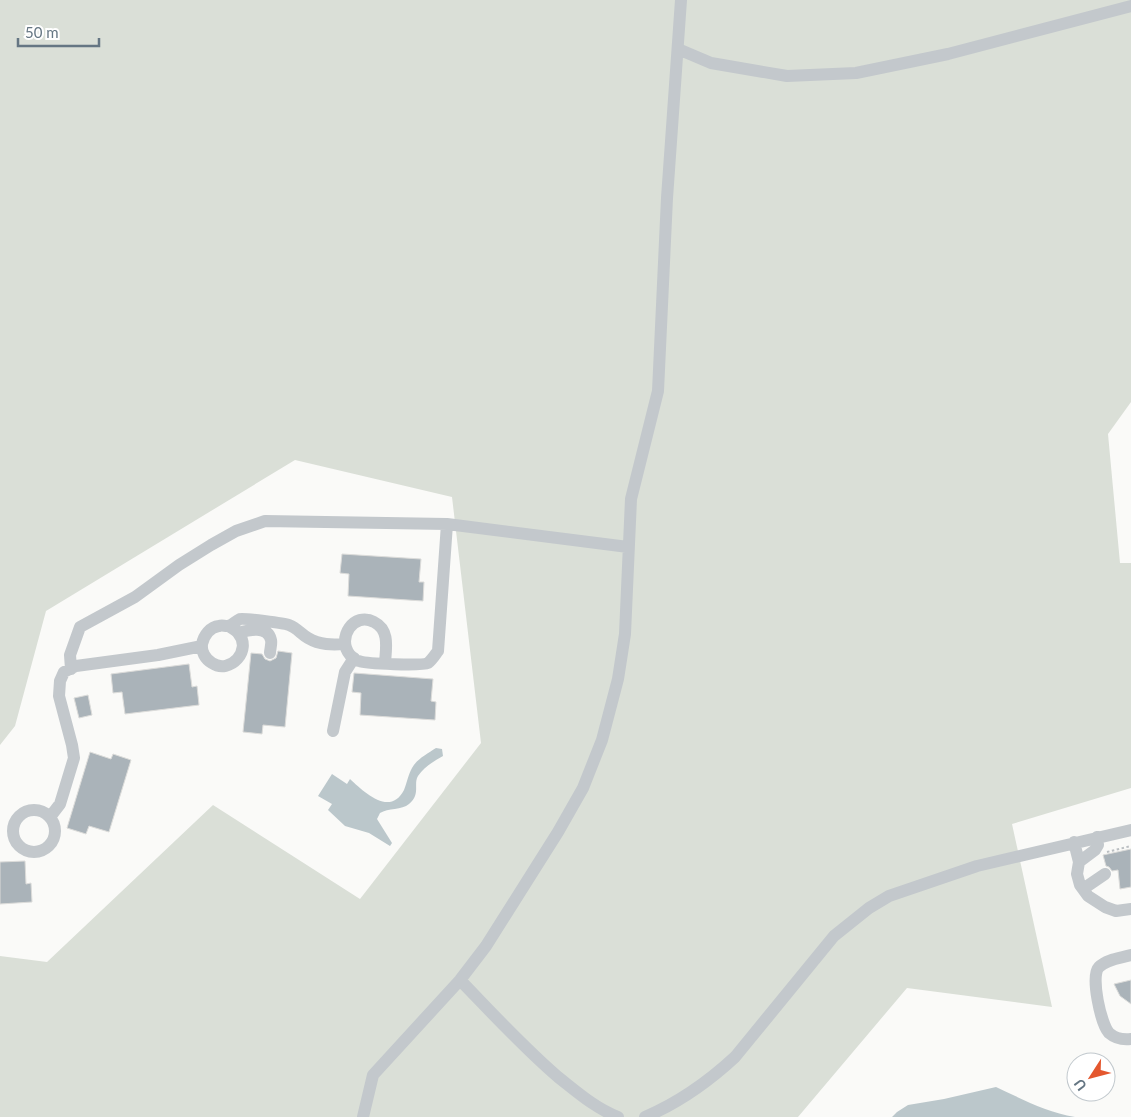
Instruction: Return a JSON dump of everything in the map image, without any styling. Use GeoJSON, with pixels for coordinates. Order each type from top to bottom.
{"type":"FeatureCollection","features":[{"type":"Feature","properties":{"kind":"street"},"geometry":{"type":"LineString","coordinates":[[363,1117],[373,1075],[460,980],[486,946],[558,832],[583,788],[602,740],[618,679],[623,643],[631,500],[658,391],[667,198],[681,0]]}},
{"type":"Feature","properties":{"kind":"street"},"geometry":{"type":"LineString","coordinates":[[678,49],[711,63],[787,76],[856,73],[948,54],[1131,6]]}},
{"type":"Feature","properties":{"kind":"street"},"geometry":{"type":"LineString","coordinates":[[71,668],[70,655],[80,627],[136,598],[179,565],[211,544],[236,531],[265,521],[447,524],[628,547]]}},
{"type":"Feature","properties":{"kind":"street"},"geometry":{"type":"LineString","coordinates":[[385,663],[387,644],[385,632],[379,625],[372,620],[360,620],[352,624],[346,632],[345,644],[349,654],[358,661],[385,663],[417,665],[427,663],[438,651],[447,524]]}},
{"type":"Feature","properties":{"kind":"street"},"geometry":{"type":"LineString","coordinates":[[233,630],[241,619],[289,625],[307,638],[317,642],[329,645],[345,644]]}},
{"type":"Feature","properties":{"kind":"street"},"geometry":{"type":"LineString","coordinates":[[233,630],[242,642],[242,651],[238,660],[230,665],[220,666],[211,663],[204,656],[202,646],[204,637],[210,629],[219,626],[233,630],[261,630],[269,635],[271,641],[270,653]]}},
{"type":"Feature","properties":{"kind":"street"},"geometry":{"type":"LineString","coordinates":[[50,817],[60,804],[74,758],[58,696],[60,681],[64,672],[76,666],[158,655],[202,646]]}},
{"type":"Feature","properties":{"kind":"street"},"geometry":{"type":"LineString","coordinates":[[333,731],[345,672],[354,658]]}},
{"type":"Feature","properties":{"kind":"street"},"geometry":{"type":"LineString","coordinates":[[645,1117],[662,1110],[716,1075],[735,1058],[834,936],[869,908],[890,896],[977,866],[1131,830]]}},
{"type":"Feature","properties":{"kind":"street"},"geometry":{"type":"LineString","coordinates":[[1079,862],[1098,846],[1097,837]]}},
{"type":"Feature","properties":{"kind":"street"},"geometry":{"type":"LineString","coordinates":[[1074,842],[1079,862],[1077,874],[1080,884],[1088,896],[1105,907],[1116,911],[1131,910]]}},
{"type":"Feature","properties":{"kind":"street"},"geometry":{"type":"LineString","coordinates":[[1083,889],[1106,874]]}},
{"type":"Feature","properties":{"kind":"street"},"geometry":{"type":"LineString","coordinates":[[1131,955],[1107,961],[1097,968],[1094,979],[1102,1020],[1108,1032],[1116,1038],[1131,1038]]}},
{"type":"Feature","properties":{"kind":"street"},"geometry":{"type":"LineString","coordinates":[[460,980],[545,1065],[579,1095],[606,1112],[618,1117]]}},
{"type":"Feature","properties":{"kind":"path"},"geometry":{"type":"LineString","coordinates":[[1101,853],[1131,846]]}},
{"type":"Feature","properties":{"kind":"shaded area"},"geometry":{"type":"Polygon","coordinates":[[[0,0],[1131,0],[1131,402],[1108,434],[1120,563],[1131,563],[1131,788],[1012,824],[1052,1007],[907,988],[798,1117],[0,1117],[0,956],[47,962],[213,805],[360,899],[481,743],[452,497],[295,460],[46,611],[15,726],[0,745],[0,0]]]}},
{"type":"Feature","properties":{"kind":"shaded area"},"geometry":{"type":"Polygon","coordinates":[[[436,748],[442,749],[443,756],[420,773],[416,782],[416,793],[413,800],[406,806],[380,813],[377,819],[392,843],[390,846],[369,833],[345,826],[328,810],[332,804],[318,796],[332,774],[347,784],[350,779],[377,800],[392,802],[404,790],[409,773],[414,765],[436,748]]]}},
{"type":"Feature","properties":{"kind":"shaded area"},"geometry":{"type":"Polygon","coordinates":[[[996,1087],[1044,1108],[1075,1117],[892,1117],[908,1105],[996,1087]]]}},
{"type":"Feature","properties":{"kind":"building"},"geometry":{"type":"Polygon","coordinates":[[[342,554],[421,559],[419,582],[424,582],[423,601],[348,596],[349,574],[340,573],[342,554]]]}},
{"type":"Feature","properties":{"kind":"building"},"geometry":{"type":"Polygon","coordinates":[[[278,651],[292,653],[285,727],[263,725],[262,734],[243,732],[251,653],[262,654],[265,659],[270,661],[276,658],[278,651]]]}},
{"type":"Feature","properties":{"kind":"building"},"geometry":{"type":"Polygon","coordinates":[[[189,664],[192,687],[197,686],[199,705],[125,714],[122,692],[113,693],[111,674],[189,664]]]}},
{"type":"Feature","properties":{"kind":"building"},"geometry":{"type":"Polygon","coordinates":[[[354,673],[433,679],[431,701],[436,702],[435,720],[360,715],[361,693],[352,692],[354,673]]]}},
{"type":"Feature","properties":{"kind":"building"},"geometry":{"type":"Polygon","coordinates":[[[88,695],[92,715],[79,718],[74,698],[88,695]]]}},
{"type":"Feature","properties":{"kind":"building"},"geometry":{"type":"Polygon","coordinates":[[[90,752],[111,759],[113,754],[131,760],[109,832],[89,826],[86,834],[67,828],[90,752]]]}},
{"type":"Feature","properties":{"kind":"building"},"geometry":{"type":"Polygon","coordinates":[[[1131,849],[1131,887],[1120,889],[1118,870],[1112,871],[1106,866],[1103,855],[1131,849]]]}},
{"type":"Feature","properties":{"kind":"building"},"geometry":{"type":"Polygon","coordinates":[[[25,861],[26,884],[31,883],[32,902],[0,904],[0,862],[25,861]]]}},
{"type":"Feature","properties":{"kind":"building"},"geometry":{"type":"Polygon","coordinates":[[[1131,980],[1131,1004],[1120,996],[1114,984],[1131,980]]]}}]}
